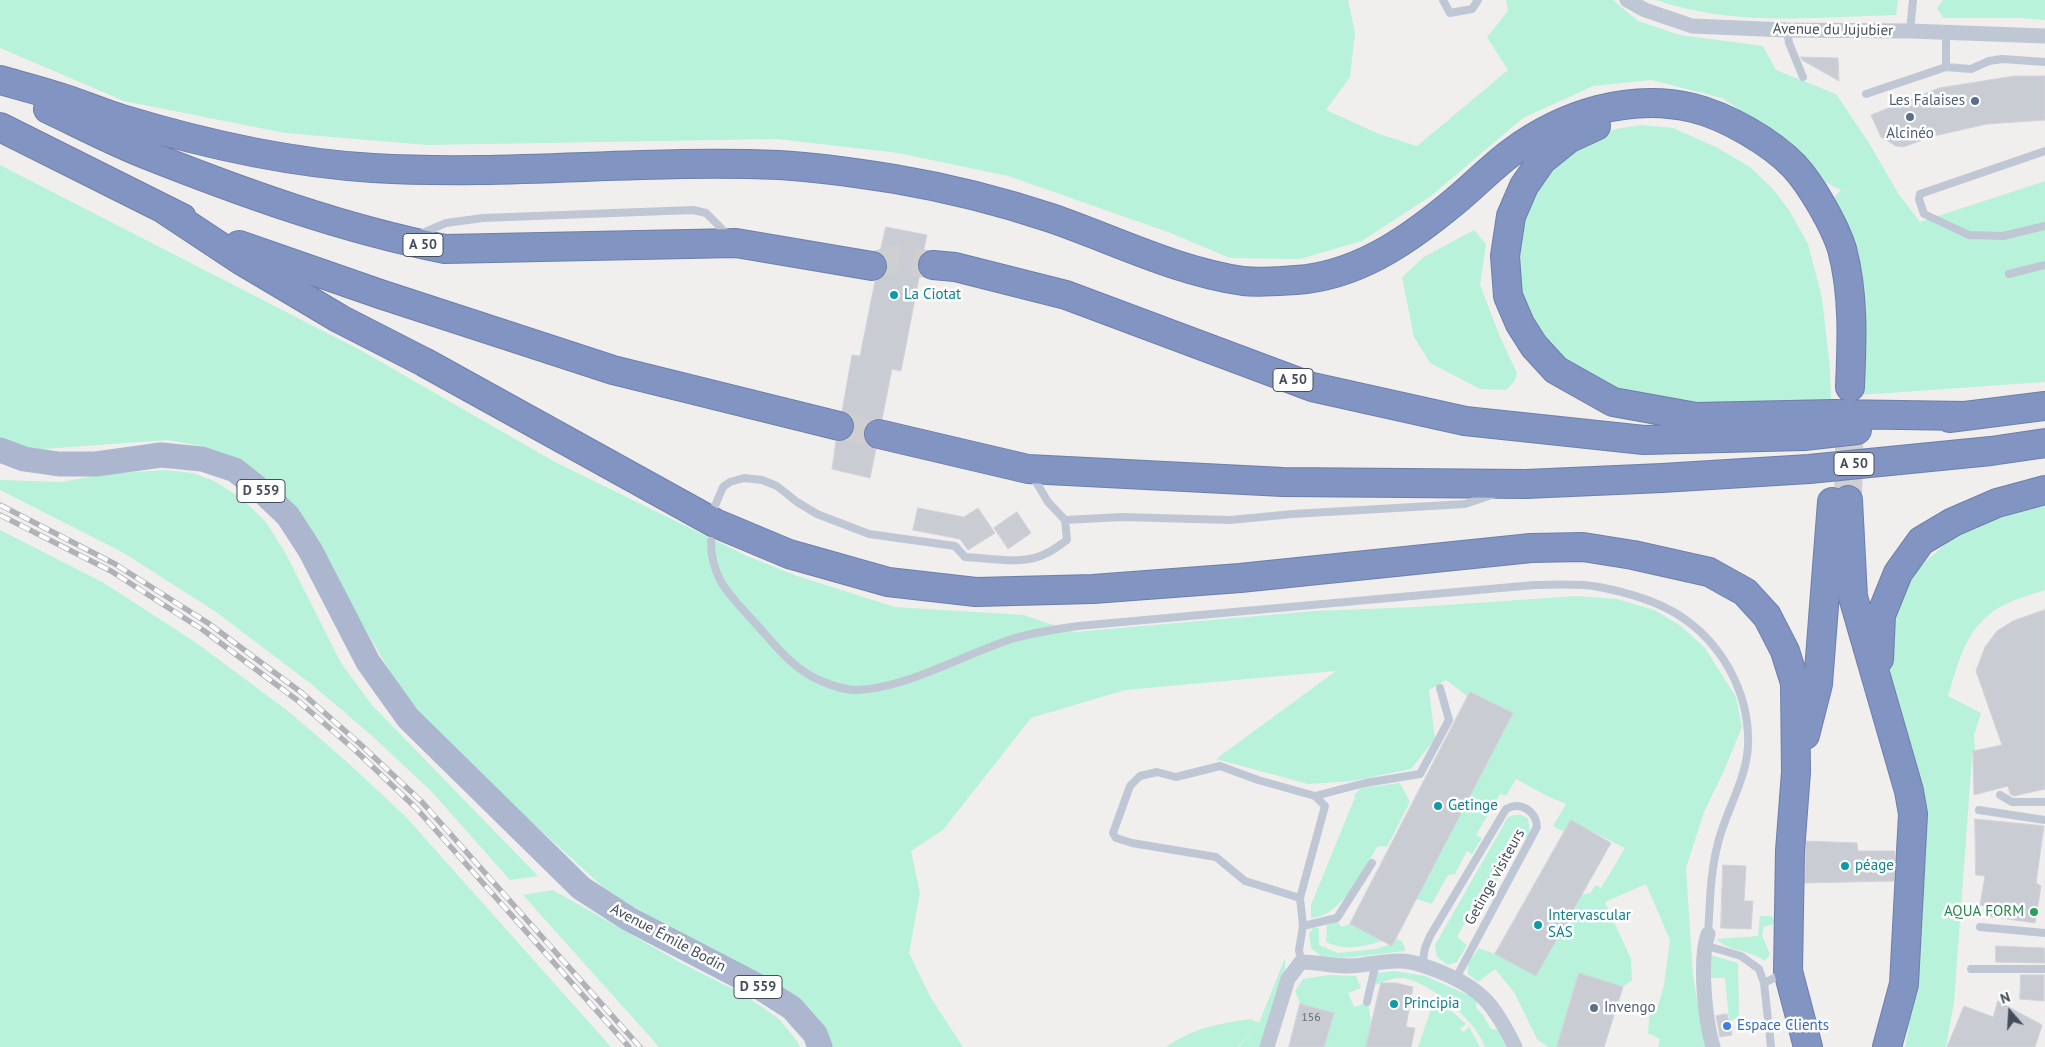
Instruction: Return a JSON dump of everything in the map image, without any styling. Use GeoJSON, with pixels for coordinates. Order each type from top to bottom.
{"type":"FeatureCollection","features":[{"type":"Feature","properties":{"kind":"highway"},"geometry":{"type":"LineString","coordinates":[[0,80],[64,98],[131,121],[206,141],[312,163],[370,168],[472,171],[692,165],[779,165],[832,170],[899,180],[981,197],[1053,219],[1174,265],[1248,282],[1303,280],[1352,268],[1387,252],[1446,209],[1509,154],[1540,132],[1578,116],[1614,106],[1652,102],[1695,108],[1728,121],[1764,141],[1794,166],[1819,201],[1841,245],[1850,291],[1852,335],[1843,388],[1834,298],[1821,244],[1794,194],[1758,156],[1724,136],[1690,123],[1653,117],[1625,118],[1597,125],[1568,139],[1542,160],[1524,186],[1511,216],[1506,248],[1508,296],[1520,324],[1534,346],[1556,370],[1613,402],[1696,417],[1834,414],[1966,416]]}},
{"type":"Feature","properties":{"kind":"highway","name":"A 50"},"geometry":{"type":"LineString","coordinates":[[0,87],[144,154],[307,213],[403,241],[445,249],[736,243],[872,266]]}},
{"type":"Feature","properties":{"kind":"highway"},"geometry":{"type":"LineString","coordinates":[[0,127],[165,210],[246,248],[613,370],[839,426]]}},
{"type":"Feature","properties":{"kind":"highway"},"geometry":{"type":"LineString","coordinates":[[165,210],[239,259],[340,319],[424,362],[716,523],[789,554],[888,582],[976,592],[1094,589],[1240,578],[1531,548],[1583,547],[1709,572],[1745,592],[1767,616],[1786,651],[1795,683],[1796,772],[1790,851],[1788,971],[1808,1047]]}},
{"type":"Feature","properties":{"kind":"highway","name":"A 50"},"geometry":{"type":"LineString","coordinates":[[933,265],[955,268],[1066,295],[1312,387],[1465,421],[1644,440],[1804,436],[2045,406]]}},
{"type":"Feature","properties":{"kind":"highway","name":"A 50"},"geometry":{"type":"LineString","coordinates":[[879,434],[1028,469],[1283,482],[1526,484],[1809,469],[1991,451],[2045,443]]}},
{"type":"Feature","properties":{"kind":"highway"},"geometry":{"type":"LineString","coordinates":[[1882,698],[1879,656],[1881,615],[1898,573],[1921,541],[1953,522],[1997,503],[2045,490]]}},
{"type":"Feature","properties":{"kind":"highway"},"geometry":{"type":"LineString","coordinates":[[1796,772],[1818,684],[1840,501],[1853,597],[1909,792],[1913,814],[1904,984],[1887,1047]]}},
{"type":"Feature","properties":{"kind":"main road","name":"Avenue Émile Bodin"},"geometry":{"type":"LineString","coordinates":[[0,450],[24,458],[59,464],[96,464],[161,455],[202,459],[235,470],[264,493],[288,516],[310,550],[368,662],[408,718],[581,888],[630,919],[731,972],[792,1008],[815,1034],[820,1047]]}},
{"type":"Feature","properties":{"kind":"street","name":"Avenue du Jujubier"},"geometry":{"type":"LineString","coordinates":[[1627,0],[1645,10],[1692,26],[2045,36]]}},
{"type":"Feature","properties":{"kind":"street"},"geometry":{"type":"LineString","coordinates":[[1706,940],[1707,1027],[1713,1047]]}},
{"type":"Feature","properties":{"kind":"street"},"geometry":{"type":"LineString","coordinates":[[1267,1047],[1288,979],[1302,962],[1347,966],[1402,961],[1422,965],[1456,978],[1478,991],[1504,1023],[1515,1047]]}},
{"type":"Feature","properties":{"kind":"lane"},"geometry":{"type":"LineString","coordinates":[[1443,0],[1450,13],[1472,9],[1478,0]]}},
{"type":"Feature","properties":{"kind":"lane"},"geometry":{"type":"LineString","coordinates":[[1910,31],[1914,0]]}},
{"type":"Feature","properties":{"kind":"lane"},"geometry":{"type":"LineString","coordinates":[[1786,30],[1789,43],[1804,77]]}},
{"type":"Feature","properties":{"kind":"lane"},"geometry":{"type":"LineString","coordinates":[[1946,34],[1946,67]]}},
{"type":"Feature","properties":{"kind":"lane"},"geometry":{"type":"LineString","coordinates":[[1866,94],[1946,67],[1970,69],[1989,61],[2002,59],[2045,62]]}},
{"type":"Feature","properties":{"kind":"lane"},"geometry":{"type":"LineString","coordinates":[[2045,151],[1920,194],[1919,199],[1924,214],[1969,235],[2003,236],[2045,226]]}},
{"type":"Feature","properties":{"kind":"lane"},"geometry":{"type":"LineString","coordinates":[[2009,274],[2045,265]]}},
{"type":"Feature","properties":{"kind":"lane"},"geometry":{"type":"LineString","coordinates":[[714,508],[723,487],[730,482],[744,478],[762,480],[777,486],[797,502],[817,514],[869,534],[955,546],[965,557],[1029,559],[1046,554],[1067,540],[1065,520],[1048,502],[1028,469]]}},
{"type":"Feature","properties":{"kind":"lane"},"geometry":{"type":"LineString","coordinates":[[1065,520],[1122,517],[1230,520],[1293,514],[1465,504],[1526,484]]}},
{"type":"Feature","properties":{"kind":"lane"},"geometry":{"type":"LineString","coordinates":[[711,541],[713,568],[724,589],[786,657],[818,680],[855,690],[896,683],[1013,639],[1040,632],[1078,626],[1534,585],[1596,586],[1623,592],[1652,602],[1677,614],[1697,630],[1727,664],[1743,701],[1748,724],[1748,747],[1744,770],[1718,842],[1711,877],[1706,940],[1741,956],[1760,968],[1764,983],[1772,1047]]}},
{"type":"Feature","properties":{"kind":"lane"},"geometry":{"type":"LineString","coordinates":[[1315,796],[1365,783],[1420,774],[1449,720],[1440,688]]}},
{"type":"Feature","properties":{"kind":"lane"},"geometry":{"type":"LineString","coordinates":[[1300,898],[1245,881],[1216,857],[1132,843],[1116,838],[1113,833],[1130,786],[1140,776],[1157,772],[1176,777],[1220,766],[1258,780],[1315,796],[1325,806],[1300,898],[1303,926],[1299,950],[1302,962]]}},
{"type":"Feature","properties":{"kind":"lane"},"geometry":{"type":"LineString","coordinates":[[2000,795],[2012,802],[2045,802]]}},
{"type":"Feature","properties":{"kind":"lane","name":"Getinge visiteurs"},"geometry":{"type":"LineString","coordinates":[[1422,965],[1425,948],[1430,936],[1506,809],[1515,806],[1525,808],[1534,816],[1537,827],[1456,978]]}},
{"type":"Feature","properties":{"kind":"lane"},"geometry":{"type":"LineString","coordinates":[[1979,810],[2045,820]]}},
{"type":"Feature","properties":{"kind":"lane"},"geometry":{"type":"LineString","coordinates":[[1303,926],[1337,918],[1372,864]]}},
{"type":"Feature","properties":{"kind":"lane"},"geometry":{"type":"LineString","coordinates":[[1980,927],[2045,933]]}},
{"type":"Feature","properties":{"kind":"lane"},"geometry":{"type":"LineString","coordinates":[[1367,1002],[1376,963]]}},
{"type":"Feature","properties":{"kind":"lane"},"geometry":{"type":"LineString","coordinates":[[1971,969],[2045,969]]}},
{"type":"Feature","properties":{"kind":"lane"},"geometry":{"type":"LineString","coordinates":[[1764,983],[1788,971]]}},
{"type":"Feature","properties":{"kind":"green space"},"geometry":{"type":"Polygon","coordinates":[[[0,0],[1348,0],[1355,33],[1350,77],[1326,110],[1379,134],[1417,146],[1508,70],[1487,37],[1508,11],[1506,0],[1613,0],[1638,21],[1680,35],[1763,46],[1776,70],[1836,94],[1869,143],[1898,193],[1920,222],[2045,181],[2045,382],[1860,395],[1828,204],[1841,190],[1823,181],[1787,141],[1722,98],[1651,80],[1593,86],[1523,118],[1431,196],[1362,241],[1300,259],[1230,258],[1168,232],[1008,176],[898,153],[777,139],[427,145],[285,133],[124,101],[0,48],[0,0]]]}},
{"type":"Feature","properties":{"kind":"green space"},"geometry":{"type":"Polygon","coordinates":[[[1656,0],[1898,0],[1896,15],[1775,18],[1715,14],[1656,0]]]}},
{"type":"Feature","properties":{"kind":"green space"},"geometry":{"type":"Polygon","coordinates":[[[1943,0],[2045,0],[2045,20],[2020,18],[1943,18],[1937,8],[1943,0]]]}},
{"type":"Feature","properties":{"kind":"green space"},"geometry":{"type":"Polygon","coordinates":[[[1641,125],[1673,128],[1716,147],[1750,167],[1773,189],[1789,210],[1808,244],[1822,298],[1830,368],[1831,400],[1746,405],[1661,403],[1588,380],[1544,344],[1516,290],[1519,222],[1528,189],[1587,137],[1616,129],[1641,125]]]}},
{"type":"Feature","properties":{"kind":"green space"},"geometry":{"type":"Polygon","coordinates":[[[0,165],[362,351],[555,462],[747,556],[797,576],[895,607],[1024,615],[1074,632],[1315,611],[1417,607],[1576,596],[1617,599],[1654,610],[1681,626],[1705,648],[1736,697],[1742,727],[1704,812],[1686,868],[1693,976],[1702,1029],[1708,1047],[1658,1047],[1660,1039],[1648,1033],[1650,1007],[1657,1009],[1664,985],[1670,940],[1646,884],[1605,902],[1631,959],[1632,980],[1623,987],[1579,973],[1557,1047],[1547,1047],[1537,1039],[1514,992],[1495,969],[1478,982],[1468,974],[1468,963],[1479,948],[1495,954],[1536,976],[1581,895],[1591,893],[1595,885],[1601,888],[1625,848],[1571,821],[1564,832],[1553,826],[1566,804],[1516,779],[1506,796],[1500,794],[1476,835],[1482,838],[1472,854],[1467,851],[1455,874],[1448,875],[1432,904],[1416,899],[1513,713],[1470,692],[1467,696],[1446,680],[1429,690],[1435,739],[1411,769],[1352,781],[1308,784],[1216,759],[1336,671],[1125,690],[1031,718],[943,830],[911,851],[920,893],[909,953],[931,998],[963,1047],[830,1047],[759,975],[613,896],[417,718],[346,596],[244,463],[203,446],[167,440],[30,450],[0,443],[0,165]]]}},
{"type":"Feature","properties":{"kind":"green space"},"geometry":{"type":"Polygon","coordinates":[[[1474,230],[1486,244],[1480,285],[1501,339],[1517,373],[1514,382],[1506,390],[1480,389],[1430,363],[1414,337],[1402,277],[1424,257],[1474,230]]]}},
{"type":"Feature","properties":{"kind":"green space"},"geometry":{"type":"Polygon","coordinates":[[[164,470],[193,473],[214,481],[241,498],[266,522],[286,554],[341,663],[372,705],[538,876],[510,880],[432,792],[370,734],[310,683],[216,612],[122,552],[0,490],[0,480],[61,482],[106,474],[164,470]]]}},
{"type":"Feature","properties":{"kind":"green space"},"geometry":{"type":"Polygon","coordinates":[[[2045,503],[2045,590],[2015,600],[1987,616],[1978,626],[1965,647],[1948,696],[1981,713],[1974,735],[1975,749],[1972,757],[1954,1002],[1946,1047],[1905,1047],[1915,989],[1922,797],[1887,659],[1905,580],[1959,532],[2045,503]]]}},
{"type":"Feature","properties":{"kind":"green space"},"geometry":{"type":"Polygon","coordinates":[[[0,530],[104,583],[195,642],[288,711],[345,760],[406,817],[611,1047],[0,1047],[0,530]]]}},
{"type":"Feature","properties":{"kind":"green space"},"geometry":{"type":"Polygon","coordinates":[[[1400,783],[1410,802],[1387,847],[1378,846],[1342,901],[1322,916],[1311,918],[1311,905],[1355,797],[1354,795],[1361,788],[1400,783]]]}},
{"type":"Feature","properties":{"kind":"green space"},"geometry":{"type":"Polygon","coordinates":[[[1514,815],[1528,818],[1530,833],[1527,838],[1522,835],[1480,911],[1473,908],[1457,937],[1467,945],[1457,962],[1448,965],[1437,957],[1435,945],[1508,817],[1514,815]]]}},
{"type":"Feature","properties":{"kind":"green space"},"geometry":{"type":"Polygon","coordinates":[[[553,890],[681,963],[743,994],[779,1019],[800,1047],[659,1047],[523,895],[553,890]]]}},
{"type":"Feature","properties":{"kind":"green space"},"geometry":{"type":"Polygon","coordinates":[[[1760,916],[1771,916],[1774,919],[1774,924],[1764,927],[1762,935],[1770,954],[1765,961],[1759,957],[1727,946],[1716,939],[1758,936],[1760,916]]]}},
{"type":"Feature","properties":{"kind":"green space"},"geometry":{"type":"Polygon","coordinates":[[[1337,921],[1341,927],[1350,924],[1382,941],[1354,947],[1333,945],[1326,942],[1327,925],[1337,921]]]}},
{"type":"Feature","properties":{"kind":"green space"},"geometry":{"type":"Polygon","coordinates":[[[1313,928],[1319,928],[1319,945],[1338,953],[1392,946],[1396,939],[1402,941],[1406,951],[1344,958],[1321,956],[1311,948],[1309,934],[1313,928]]]}},
{"type":"Feature","properties":{"kind":"green space"},"geometry":{"type":"Polygon","coordinates":[[[1710,955],[1738,963],[1739,1018],[1729,1021],[1725,978],[1711,978],[1710,955]]]}},
{"type":"Feature","properties":{"kind":"green space"},"geometry":{"type":"Polygon","coordinates":[[[1285,958],[1285,971],[1277,989],[1260,1047],[1239,1047],[1259,1023],[1285,958]]]}},
{"type":"Feature","properties":{"kind":"green space"},"geometry":{"type":"Polygon","coordinates":[[[1395,971],[1425,976],[1477,999],[1476,1008],[1483,1015],[1491,1029],[1498,1030],[1506,1047],[1485,1047],[1480,1037],[1462,1014],[1437,994],[1412,980],[1398,978],[1375,985],[1377,973],[1395,971]]]}},
{"type":"Feature","properties":{"kind":"green space"},"geometry":{"type":"Polygon","coordinates":[[[1329,975],[1356,976],[1361,988],[1348,993],[1354,1007],[1368,1003],[1371,1021],[1366,1047],[1324,1047],[1333,1014],[1300,1004],[1295,991],[1303,979],[1329,975]]]}},
{"type":"Feature","properties":{"kind":"green space"},"geometry":{"type":"Polygon","coordinates":[[[1437,998],[1466,1024],[1460,1029],[1464,1032],[1469,1027],[1480,1047],[1418,1047],[1432,1006],[1437,998]]]}},
{"type":"Feature","properties":{"kind":"green space"},"geometry":{"type":"Polygon","coordinates":[[[1250,1019],[1259,1023],[1238,1047],[1166,1047],[1196,1031],[1250,1019]]]}},
{"type":"Feature","properties":{"kind":"building"},"geometry":{"type":"Polygon","coordinates":[[[1801,57],[1838,58],[1839,81],[1802,60],[1801,57]]]}},
{"type":"Feature","properties":{"kind":"building","name":"Les Falaises"},"geometry":{"type":"Polygon","coordinates":[[[2015,76],[2045,76],[2045,120],[1987,124],[1934,136],[1903,147],[1896,146],[1881,137],[1871,115],[1939,88],[2015,76]]]}},
{"type":"Feature","properties":{"kind":"building","name":"La Ciotat"},"geometry":{"type":"Polygon","coordinates":[[[886,227],[927,235],[923,253],[918,263],[920,273],[901,371],[892,369],[882,419],[874,419],[868,423],[864,431],[864,439],[868,445],[876,449],[870,478],[832,469],[836,441],[844,441],[850,437],[854,429],[854,422],[850,415],[842,411],[852,355],[860,356],[875,281],[884,276],[887,269],[886,260],[880,253],[886,227]]]}},
{"type":"Feature","properties":{"kind":"building"},"geometry":{"type":"Polygon","coordinates":[[[918,508],[964,517],[978,508],[995,533],[968,550],[960,539],[913,530],[918,508]]]}},
{"type":"Feature","properties":{"kind":"building"},"geometry":{"type":"Polygon","coordinates":[[[1017,512],[1031,533],[1008,549],[994,528],[1017,512]]]}},
{"type":"Feature","properties":{"kind":"building"},"geometry":{"type":"Polygon","coordinates":[[[2045,610],[2045,789],[2014,796],[2010,794],[2008,786],[1974,795],[1973,751],[2002,745],[1976,671],[1985,647],[1997,631],[2013,621],[2045,610]]]}},
{"type":"Feature","properties":{"kind":"building","name":"Getinge"},"geometry":{"type":"Polygon","coordinates":[[[1470,692],[1513,713],[1392,946],[1350,924],[1470,692]]]}},
{"type":"Feature","properties":{"kind":"building"},"geometry":{"type":"Polygon","coordinates":[[[1975,819],[2044,826],[2036,883],[2041,886],[2035,923],[1987,916],[1988,906],[1980,905],[1985,876],[1976,875],[1975,819]]]}},
{"type":"Feature","properties":{"kind":"building","name":"Intervascular SAS"},"geometry":{"type":"Polygon","coordinates":[[[1571,820],[1611,843],[1536,976],[1495,954],[1571,820]]]}},
{"type":"Feature","properties":{"kind":"building","name":"péage"},"geometry":{"type":"Polygon","coordinates":[[[1806,841],[1857,843],[1858,851],[1895,851],[1894,881],[1805,883],[1806,841]]]}},
{"type":"Feature","properties":{"kind":"building"},"geometry":{"type":"Polygon","coordinates":[[[1723,865],[1746,866],[1744,901],[1753,901],[1751,929],[1721,928],[1723,865]]]}},
{"type":"Feature","properties":{"kind":"building"},"geometry":{"type":"Polygon","coordinates":[[[1996,946],[2044,948],[2045,963],[1996,962],[1996,946]]]}},
{"type":"Feature","properties":{"kind":"building"},"geometry":{"type":"Polygon","coordinates":[[[1579,973],[1623,987],[1604,1047],[1557,1047],[1579,973]]]}},
{"type":"Feature","properties":{"kind":"building"},"geometry":{"type":"Polygon","coordinates":[[[2021,975],[2044,975],[2044,1001],[2020,999],[2021,975]]]}},
{"type":"Feature","properties":{"kind":"building","name":"Principia"},"geometry":{"type":"Polygon","coordinates":[[[1381,983],[1396,983],[1413,987],[1406,1027],[1415,1028],[1411,1047],[1366,1047],[1381,983]]]}},
{"type":"Feature","properties":{"kind":"building"},"geometry":{"type":"Polygon","coordinates":[[[1998,1001],[2042,1025],[2035,1047],[1947,1047],[1964,1006],[1993,1017],[1998,1001]]]}},
{"type":"Feature","properties":{"kind":"building"},"geometry":{"type":"Polygon","coordinates":[[[1300,1004],[1334,1013],[1324,1047],[1289,1047],[1300,1004]]]}},
{"type":"Feature","properties":{"kind":"building"},"geometry":{"type":"Polygon","coordinates":[[[1727,1014],[1732,1035],[1720,1037],[1716,1016],[1727,1014]]]}},
{"type":"Feature","properties":{"kind":"tunnel"},"geometry":{"type":"LineString","coordinates":[[872,266],[896,259],[933,265]]}},
{"type":"Feature","properties":{"kind":"tunnel"},"geometry":{"type":"LineString","coordinates":[[1848,500],[1850,407]]}},
{"type":"Feature","properties":{"kind":"tunnel"},"geometry":{"type":"LineString","coordinates":[[839,426],[879,434]]}},
{"type":"Feature","properties":{"kind":"railway"},"geometry":{"type":"LineString","coordinates":[[0,505],[115,564],[208,623],[302,693],[422,802],[640,1047]]}},
{"type":"Feature","properties":{"kind":"railway"},"geometry":{"type":"LineString","coordinates":[[0,515],[111,571],[203,630],[297,700],[355,750],[416,808],[629,1047]]}},
{"type":"Feature","properties":{"kind":"place","name":"Les Falaises"},"geometry":{"type":"Point","coordinates":[1975,101]}},
{"type":"Feature","properties":{"kind":"place","name":"Alcinéo"},"geometry":{"type":"Point","coordinates":[1910,117]}},
{"type":"Feature","properties":{"kind":"place","name":"La Ciotat"},"geometry":{"type":"Point","coordinates":[894,295]}},
{"type":"Feature","properties":{"kind":"place","name":"Getinge"},"geometry":{"type":"Point","coordinates":[1438,806]}},
{"type":"Feature","properties":{"kind":"place","name":"péage"},"geometry":{"type":"Point","coordinates":[1845,866]}},
{"type":"Feature","properties":{"kind":"place","name":"AQUA FORM"},"geometry":{"type":"Point","coordinates":[2034,912]}},
{"type":"Feature","properties":{"kind":"place","name":"Intervascular SAS"},"geometry":{"type":"Point","coordinates":[1538,925]}},
{"type":"Feature","properties":{"kind":"place","name":"Principia"},"geometry":{"type":"Point","coordinates":[1394,1004]}},
{"type":"Feature","properties":{"kind":"place","name":"Invengo"},"geometry":{"type":"Point","coordinates":[1594,1008]}},
{"type":"Feature","properties":{"kind":"place","name":"Espace Clients"},"geometry":{"type":"Point","coordinates":[1727,1026]}}]}
